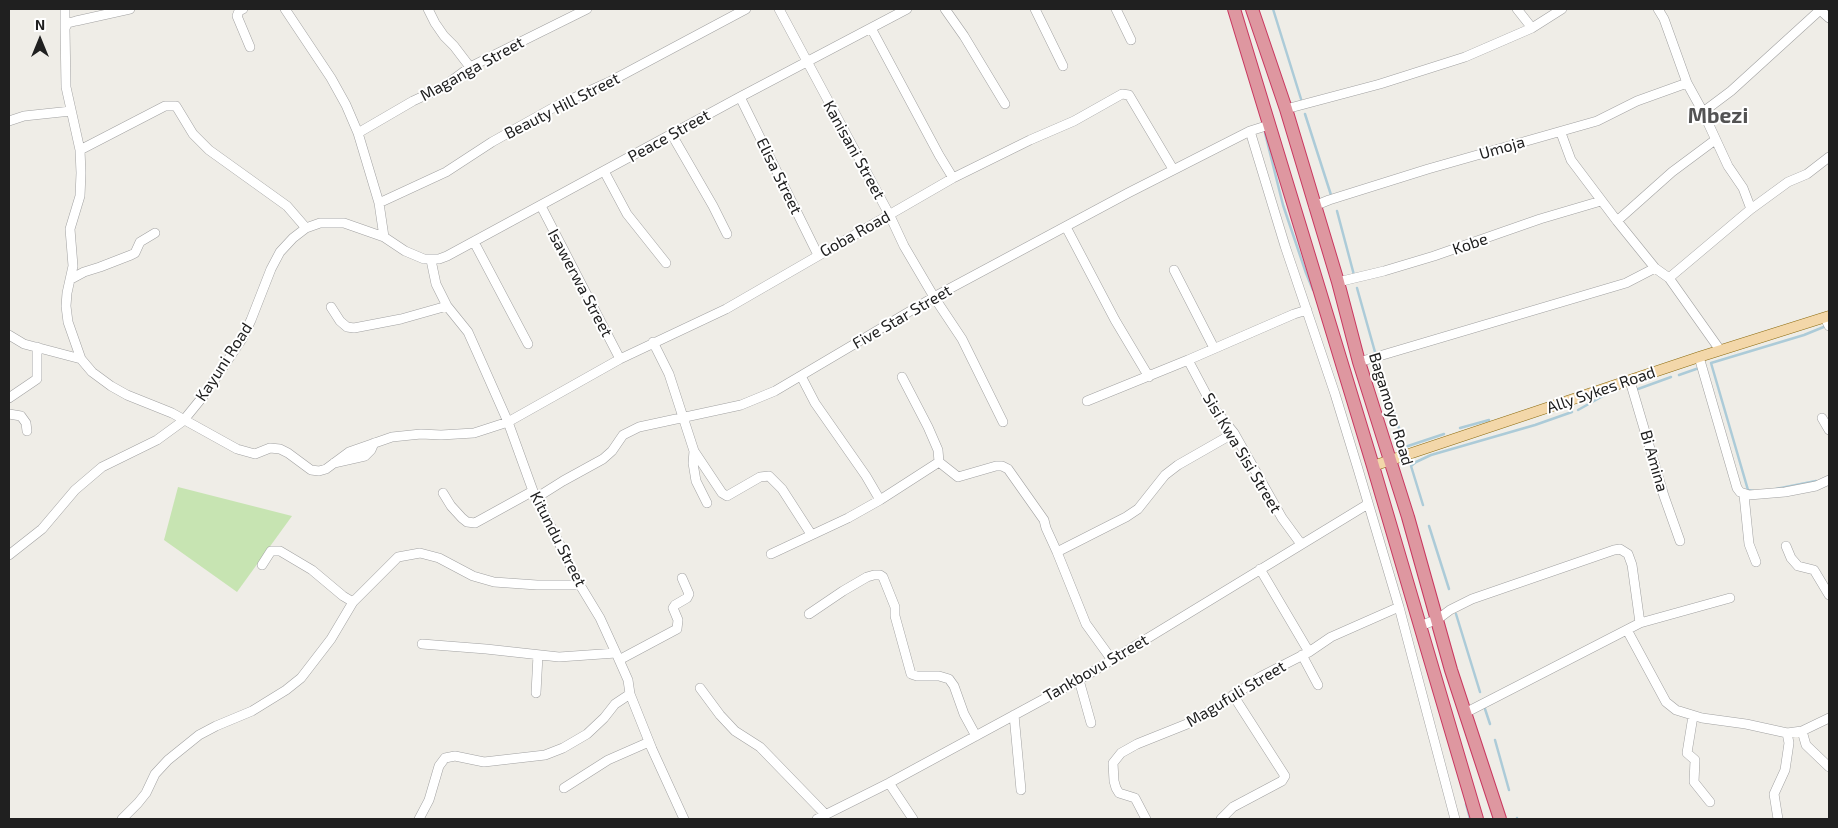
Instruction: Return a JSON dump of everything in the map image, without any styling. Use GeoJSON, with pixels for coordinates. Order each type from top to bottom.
{"type":"FeatureCollection","features":[{"type":"Feature","properties":{"kind":"highway","name":"Bagamoyo Road"},"geometry":{"type":"LineString","coordinates":[[1234,9],[1373,466],[1477,819]]}},
{"type":"Feature","properties":{"kind":"highway","name":"Bagamoyo Road"},"geometry":{"type":"LineString","coordinates":[[1252,9],[1286,109],[1338,282],[1359,362],[1408,517],[1465,713],[1500,819]]}},
{"type":"Feature","properties":{"kind":"main road","name":"Ally Sykes Road"},"geometry":{"type":"LineString","coordinates":[[1373,466],[1698,357],[1828,320]]}},
{"type":"Feature","properties":{"kind":"street"},"geometry":{"type":"LineString","coordinates":[[64,9],[66,87],[80,150],[80,196],[70,229],[73,266],[67,293],[68,322],[81,359],[92,372],[127,395],[172,413],[183,421]]}},
{"type":"Feature","properties":{"kind":"street"},"geometry":{"type":"LineString","coordinates":[[65,28],[68,24],[76,21],[130,9]]}},
{"type":"Feature","properties":{"kind":"street"},"geometry":{"type":"LineString","coordinates":[[243,9],[239,11],[237,16],[250,47]]}},
{"type":"Feature","properties":{"kind":"street"},"geometry":{"type":"LineString","coordinates":[[285,9],[331,78],[346,105],[358,133],[379,203],[384,237]]}},
{"type":"Feature","properties":{"kind":"street"},"geometry":{"type":"LineString","coordinates":[[428,9],[435,23],[470,68]]}},
{"type":"Feature","properties":{"kind":"street","name":"Maganga Street"},"geometry":{"type":"LineString","coordinates":[[358,133],[412,101],[443,87],[470,68],[587,9]]}},
{"type":"Feature","properties":{"kind":"street","name":"Beauty Hill Street"},"geometry":{"type":"LineString","coordinates":[[379,203],[446,172],[492,142],[558,105],[611,81],[746,9]]}},
{"type":"Feature","properties":{"kind":"street","name":"Kanisani Street"},"geometry":{"type":"LineString","coordinates":[[779,9],[890,216],[904,246],[934,297],[962,339],[1003,422]]}},
{"type":"Feature","properties":{"kind":"street","name":"Peace Street"},"geometry":{"type":"LineString","coordinates":[[430,260],[447,256],[474,242],[740,97],[907,9]]}},
{"type":"Feature","properties":{"kind":"street"},"geometry":{"type":"LineString","coordinates":[[945,9],[964,36],[1005,104]]}},
{"type":"Feature","properties":{"kind":"street"},"geometry":{"type":"LineString","coordinates":[[1034,9],[1064,66]]}},
{"type":"Feature","properties":{"kind":"street"},"geometry":{"type":"LineString","coordinates":[[1116,9],[1131,40]]}},
{"type":"Feature","properties":{"kind":"street"},"geometry":{"type":"LineString","coordinates":[[1517,9],[1532,28]]}},
{"type":"Feature","properties":{"kind":"street"},"geometry":{"type":"LineString","coordinates":[[1286,109],[1380,84],[1465,58],[1532,28],[1562,9]]}},
{"type":"Feature","properties":{"kind":"street"},"geometry":{"type":"LineString","coordinates":[[1658,9],[1664,19],[1687,83],[1703,112],[1728,166],[1744,188],[1751,209]]}},
{"type":"Feature","properties":{"kind":"street"},"geometry":{"type":"LineString","coordinates":[[1703,112],[1731,91],[1820,9],[1829,18]]}},
{"type":"Feature","properties":{"kind":"street"},"geometry":{"type":"LineString","coordinates":[[872,28],[953,178]]}},
{"type":"Feature","properties":{"kind":"street","name":"Umoja"},"geometry":{"type":"LineString","coordinates":[[1314,206],[1428,169],[1597,121],[1637,101],[1687,83]]}},
{"type":"Feature","properties":{"kind":"street","name":"Goba Road"},"geometry":{"type":"LineString","coordinates":[[183,421],[223,442],[250,453],[261,453],[270,448],[280,449],[314,471],[326,469],[348,452],[404,435],[474,433],[508,422],[620,359],[726,309],[953,178],[1030,140],[1074,121],[1122,94],[1129,95],[1173,169]]}},
{"type":"Feature","properties":{"kind":"street","name":"Elisa Street"},"geometry":{"type":"LineString","coordinates":[[740,97],[818,255]]}},
{"type":"Feature","properties":{"kind":"street"},"geometry":{"type":"LineString","coordinates":[[80,150],[165,106],[176,106],[193,134],[209,150],[287,206],[306,228]]}},
{"type":"Feature","properties":{"kind":"street"},"geometry":{"type":"LineString","coordinates":[[9,120],[24,116],[72,111]]}},
{"type":"Feature","properties":{"kind":"street","name":"Five Star Street"},"geometry":{"type":"LineString","coordinates":[[443,493],[451,506],[467,522],[475,523],[604,459],[623,435],[639,427],[742,404],[775,391],[934,297],[1173,169],[1250,131],[1269,125]]}},
{"type":"Feature","properties":{"kind":"street"},"geometry":{"type":"LineString","coordinates":[[1250,131],[1399,607],[1455,819]]}},
{"type":"Feature","properties":{"kind":"street"},"geometry":{"type":"LineString","coordinates":[[1561,132],[1571,160],[1616,221],[1655,268],[1669,278],[1720,350]]}},
{"type":"Feature","properties":{"kind":"street"},"geometry":{"type":"LineString","coordinates":[[672,135],[727,234]]}},
{"type":"Feature","properties":{"kind":"street"},"geometry":{"type":"LineString","coordinates":[[1616,221],[1672,172],[1715,140]]}},
{"type":"Feature","properties":{"kind":"street"},"geometry":{"type":"LineString","coordinates":[[1669,278],[1751,209],[1788,182],[1806,174],[1829,157]]}},
{"type":"Feature","properties":{"kind":"street"},"geometry":{"type":"LineString","coordinates":[[604,171],[627,214],[666,263]]}},
{"type":"Feature","properties":{"kind":"street","name":"Kobe"},"geometry":{"type":"LineString","coordinates":[[1338,282],[1384,271],[1540,219],[1602,201]]}},
{"type":"Feature","properties":{"kind":"street","name":"Isawerwa Street"},"geometry":{"type":"LineString","coordinates":[[541,206],[620,359]]}},
{"type":"Feature","properties":{"kind":"street","name":"Kayuni Road"},"geometry":{"type":"LineString","coordinates":[[9,555],[42,529],[75,490],[102,467],[157,440],[183,421],[205,394],[242,339],[270,268],[280,252],[306,228],[320,223],[344,223],[384,237],[405,251],[430,260]]}},
{"type":"Feature","properties":{"kind":"street"},"geometry":{"type":"LineString","coordinates":[[1066,227],[1111,312],[1149,377]]}},
{"type":"Feature","properties":{"kind":"street"},"geometry":{"type":"LineString","coordinates":[[71,279],[84,272],[100,268],[135,253],[140,242],[155,233]]}},
{"type":"Feature","properties":{"kind":"street"},"geometry":{"type":"LineString","coordinates":[[474,242],[528,344]]}},
{"type":"Feature","properties":{"kind":"street","name":"Kitundu Street"},"geometry":{"type":"LineString","coordinates":[[430,260],[436,284],[447,306],[468,332],[508,422],[534,495],[580,585],[600,618],[618,656],[628,680],[630,694],[649,742],[684,819]]}},
{"type":"Feature","properties":{"kind":"street"},"geometry":{"type":"LineString","coordinates":[[1359,362],[1626,282],[1655,268]]}},
{"type":"Feature","properties":{"kind":"street"},"geometry":{"type":"LineString","coordinates":[[1174,270],[1214,348]]}},
{"type":"Feature","properties":{"kind":"street"},"geometry":{"type":"LineString","coordinates":[[331,307],[340,322],[347,327],[354,328],[401,319],[447,306]]}},
{"type":"Feature","properties":{"kind":"street"},"geometry":{"type":"LineString","coordinates":[[1087,401],[1149,377],[1307,310]]}},
{"type":"Feature","properties":{"kind":"street"},"geometry":{"type":"LineString","coordinates":[[9,335],[16,340],[37,348],[81,359]]}},
{"type":"Feature","properties":{"kind":"street"},"geometry":{"type":"LineString","coordinates":[[653,342],[669,374],[694,451],[713,481],[726,496],[760,477],[769,476],[782,489],[812,534]]}},
{"type":"Feature","properties":{"kind":"street"},"geometry":{"type":"LineString","coordinates":[[9,398],[37,379],[37,348]]}},
{"type":"Feature","properties":{"kind":"street"},"geometry":{"type":"LineString","coordinates":[[1698,357],[1737,488],[1744,494],[1786,492],[1816,486],[1829,480]]}},
{"type":"Feature","properties":{"kind":"street","name":"Sisi Kwa Sisi Street"},"geometry":{"type":"LineString","coordinates":[[1188,360],[1212,407],[1234,433],[1282,518],[1301,544]]}},
{"type":"Feature","properties":{"kind":"street"},"geometry":{"type":"LineString","coordinates":[[800,376],[815,403],[866,476],[880,500]]}},
{"type":"Feature","properties":{"kind":"street"},"geometry":{"type":"LineString","coordinates":[[902,377],[928,427],[938,450],[939,462],[958,477],[996,466],[1008,469],[1044,520],[1086,624],[1112,660]]}},
{"type":"Feature","properties":{"kind":"street","name":"Bi Amina"},"geometry":{"type":"LineString","coordinates":[[1630,380],[1664,496],[1680,540]]}},
{"type":"Feature","properties":{"kind":"street"},"geometry":{"type":"LineString","coordinates":[[9,414],[21,416],[26,423],[27,431]]}},
{"type":"Feature","properties":{"kind":"street"},"geometry":{"type":"LineString","coordinates":[[1822,418],[1829,430]]}},
{"type":"Feature","properties":{"kind":"street"},"geometry":{"type":"LineString","coordinates":[[1057,552],[1138,509],[1165,475],[1178,464],[1234,433]]}},
{"type":"Feature","properties":{"kind":"street"},"geometry":{"type":"LineString","coordinates":[[694,451],[693,463],[696,481],[707,502]]}},
{"type":"Feature","properties":{"kind":"street"},"geometry":{"type":"LineString","coordinates":[[771,554],[848,518],[939,462]]}},
{"type":"Feature","properties":{"kind":"street"},"geometry":{"type":"LineString","coordinates":[[1744,494],[1749,544],[1756,562]]}},
{"type":"Feature","properties":{"kind":"street","name":"Tankbovu Street"},"geometry":{"type":"LineString","coordinates":[[821,817],[889,783],[1079,680],[1368,504]]}},
{"type":"Feature","properties":{"kind":"street"},"geometry":{"type":"LineString","coordinates":[[442,511],[451,506]]}},
{"type":"Feature","properties":{"kind":"street"},"geometry":{"type":"LineString","coordinates":[[1376,530],[1390,525]]}},
{"type":"Feature","properties":{"kind":"street"},"geometry":{"type":"LineString","coordinates":[[1786,546],[1798,566],[1814,570],[1829,595]]}},
{"type":"Feature","properties":{"kind":"street"},"geometry":{"type":"LineString","coordinates":[[1420,626],[1438,619],[1450,610],[1472,599],[1605,552],[1620,549],[1628,554],[1632,565],[1640,623]]}},
{"type":"Feature","properties":{"kind":"street"},"geometry":{"type":"LineString","coordinates":[[262,565],[271,551],[280,551],[312,570],[353,602]]}},
{"type":"Feature","properties":{"kind":"street"},"geometry":{"type":"LineString","coordinates":[[122,819],[146,793],[155,774],[168,760],[192,740],[216,726],[252,711],[286,690],[301,678],[330,639],[353,602],[398,557],[420,553],[439,558],[473,576],[494,582],[580,585]]}},
{"type":"Feature","properties":{"kind":"street"},"geometry":{"type":"LineString","coordinates":[[1260,569],[1306,653],[1318,685]]}},
{"type":"Feature","properties":{"kind":"street"},"geometry":{"type":"LineString","coordinates":[[809,614],[868,577],[874,575],[883,577],[895,608],[895,616],[911,674],[916,676],[939,676],[949,679],[954,686],[964,714],[976,736]]}},
{"type":"Feature","properties":{"kind":"street"},"geometry":{"type":"LineString","coordinates":[[422,644],[538,655],[618,656],[677,629],[678,620],[673,608],[687,598],[689,594],[682,578]]}},
{"type":"Feature","properties":{"kind":"street"},"geometry":{"type":"LineString","coordinates":[[1465,713],[1640,623],[1730,598]]}},
{"type":"Feature","properties":{"kind":"street","name":"Magufuli Street"},"geometry":{"type":"LineString","coordinates":[[1146,819],[1135,798],[1119,793],[1116,788],[1113,771],[1115,759],[1121,753],[1137,744],[1187,724],[1222,704],[1260,677],[1332,637],[1399,607]]}},
{"type":"Feature","properties":{"kind":"street"},"geometry":{"type":"LineString","coordinates":[[1627,630],[1666,702],[1676,710],[1693,716],[1788,733],[1802,731],[1829,718]]}},
{"type":"Feature","properties":{"kind":"street"},"geometry":{"type":"LineString","coordinates":[[536,693],[538,655]]}},
{"type":"Feature","properties":{"kind":"street"},"geometry":{"type":"LineString","coordinates":[[1079,680],[1091,723]]}},
{"type":"Feature","properties":{"kind":"street"},"geometry":{"type":"LineString","coordinates":[[700,688],[735,732],[760,746],[821,817]]}},
{"type":"Feature","properties":{"kind":"street"},"geometry":{"type":"LineString","coordinates":[[419,819],[429,800],[438,766],[445,758],[455,756],[484,762],[545,754],[563,748],[588,734],[615,704],[630,694]]}},
{"type":"Feature","properties":{"kind":"street"},"geometry":{"type":"LineString","coordinates":[[1221,819],[1233,807],[1282,781],[1285,776],[1233,695]]}},
{"type":"Feature","properties":{"kind":"street"},"geometry":{"type":"LineString","coordinates":[[1014,715],[1021,790]]}},
{"type":"Feature","properties":{"kind":"street"},"geometry":{"type":"LineString","coordinates":[[1693,716],[1688,753],[1694,760],[1694,782],[1710,802]]}},
{"type":"Feature","properties":{"kind":"street"},"geometry":{"type":"LineString","coordinates":[[1802,731],[1806,745],[1829,767]]}},
{"type":"Feature","properties":{"kind":"street"},"geometry":{"type":"LineString","coordinates":[[1778,819],[1774,794],[1785,770],[1789,744],[1788,733]]}},
{"type":"Feature","properties":{"kind":"street"},"geometry":{"type":"LineString","coordinates":[[564,788],[608,760],[649,742]]}},
{"type":"Feature","properties":{"kind":"street"},"geometry":{"type":"LineString","coordinates":[[889,783],[913,819]]}},
{"type":"Feature","properties":{"kind":"green space"},"geometry":{"type":"Polygon","coordinates":[[[178,487],[292,516],[237,592],[164,540],[178,487]]]}},
{"type":"Feature","properties":{"kind":"waterway"},"geometry":{"type":"LineString","coordinates":[[1273,9],[1301,99]]}},
{"type":"Feature","properties":{"kind":"waterway"},"geometry":{"type":"LineString","coordinates":[[1305,114],[1331,195]]}},
{"type":"Feature","properties":{"kind":"waterway"},"geometry":{"type":"LineString","coordinates":[[1265,133],[1283,205],[1313,290]]}},
{"type":"Feature","properties":{"kind":"waterway"},"geometry":{"type":"LineString","coordinates":[[1337,211],[1354,275]]}},
{"type":"Feature","properties":{"kind":"waterway"},"geometry":{"type":"LineString","coordinates":[[1357,288],[1375,352]]}},
{"type":"Feature","properties":{"kind":"waterway"},"geometry":{"type":"LineString","coordinates":[[1754,491],[1748,490],[1711,363],[1804,335],[1826,326]]}},
{"type":"Feature","properties":{"kind":"waterway"},"geometry":{"type":"LineString","coordinates":[[1378,363],[1405,447],[1444,434]]}},
{"type":"Feature","properties":{"kind":"waterway"},"geometry":{"type":"LineString","coordinates":[[1679,375],[1699,368]]}},
{"type":"Feature","properties":{"kind":"waterway"},"geometry":{"type":"LineString","coordinates":[[1638,389],[1671,377]]}},
{"type":"Feature","properties":{"kind":"waterway"},"geometry":{"type":"LineString","coordinates":[[1578,410],[1610,392]]}},
{"type":"Feature","properties":{"kind":"waterway"},"geometry":{"type":"LineString","coordinates":[[1423,505],[1411,466],[1416,462],[1431,455],[1535,425],[1572,412]]}},
{"type":"Feature","properties":{"kind":"waterway"},"geometry":{"type":"LineString","coordinates":[[1460,428],[1489,420]]}},
{"type":"Feature","properties":{"kind":"waterway"},"geometry":{"type":"LineString","coordinates":[[1776,489],[1816,481]]}},
{"type":"Feature","properties":{"kind":"waterway"},"geometry":{"type":"LineString","coordinates":[[1429,526],[1449,589]]}},
{"type":"Feature","properties":{"kind":"waterway"},"geometry":{"type":"LineString","coordinates":[[1456,614],[1480,692]]}},
{"type":"Feature","properties":{"kind":"waterway"},"geometry":{"type":"LineString","coordinates":[[1485,709],[1490,724]]}},
{"type":"Feature","properties":{"kind":"waterway"},"geometry":{"type":"LineString","coordinates":[[1495,740],[1509,790]]}},
{"type":"Feature","properties":{"kind":"waterway"},"geometry":{"type":"LineString","coordinates":[[1466,804],[1470,819]]}},
{"type":"Feature","properties":{"kind":"district","name":"Mbezi"},"geometry":{"type":"Point","coordinates":[1718,116]}}]}
